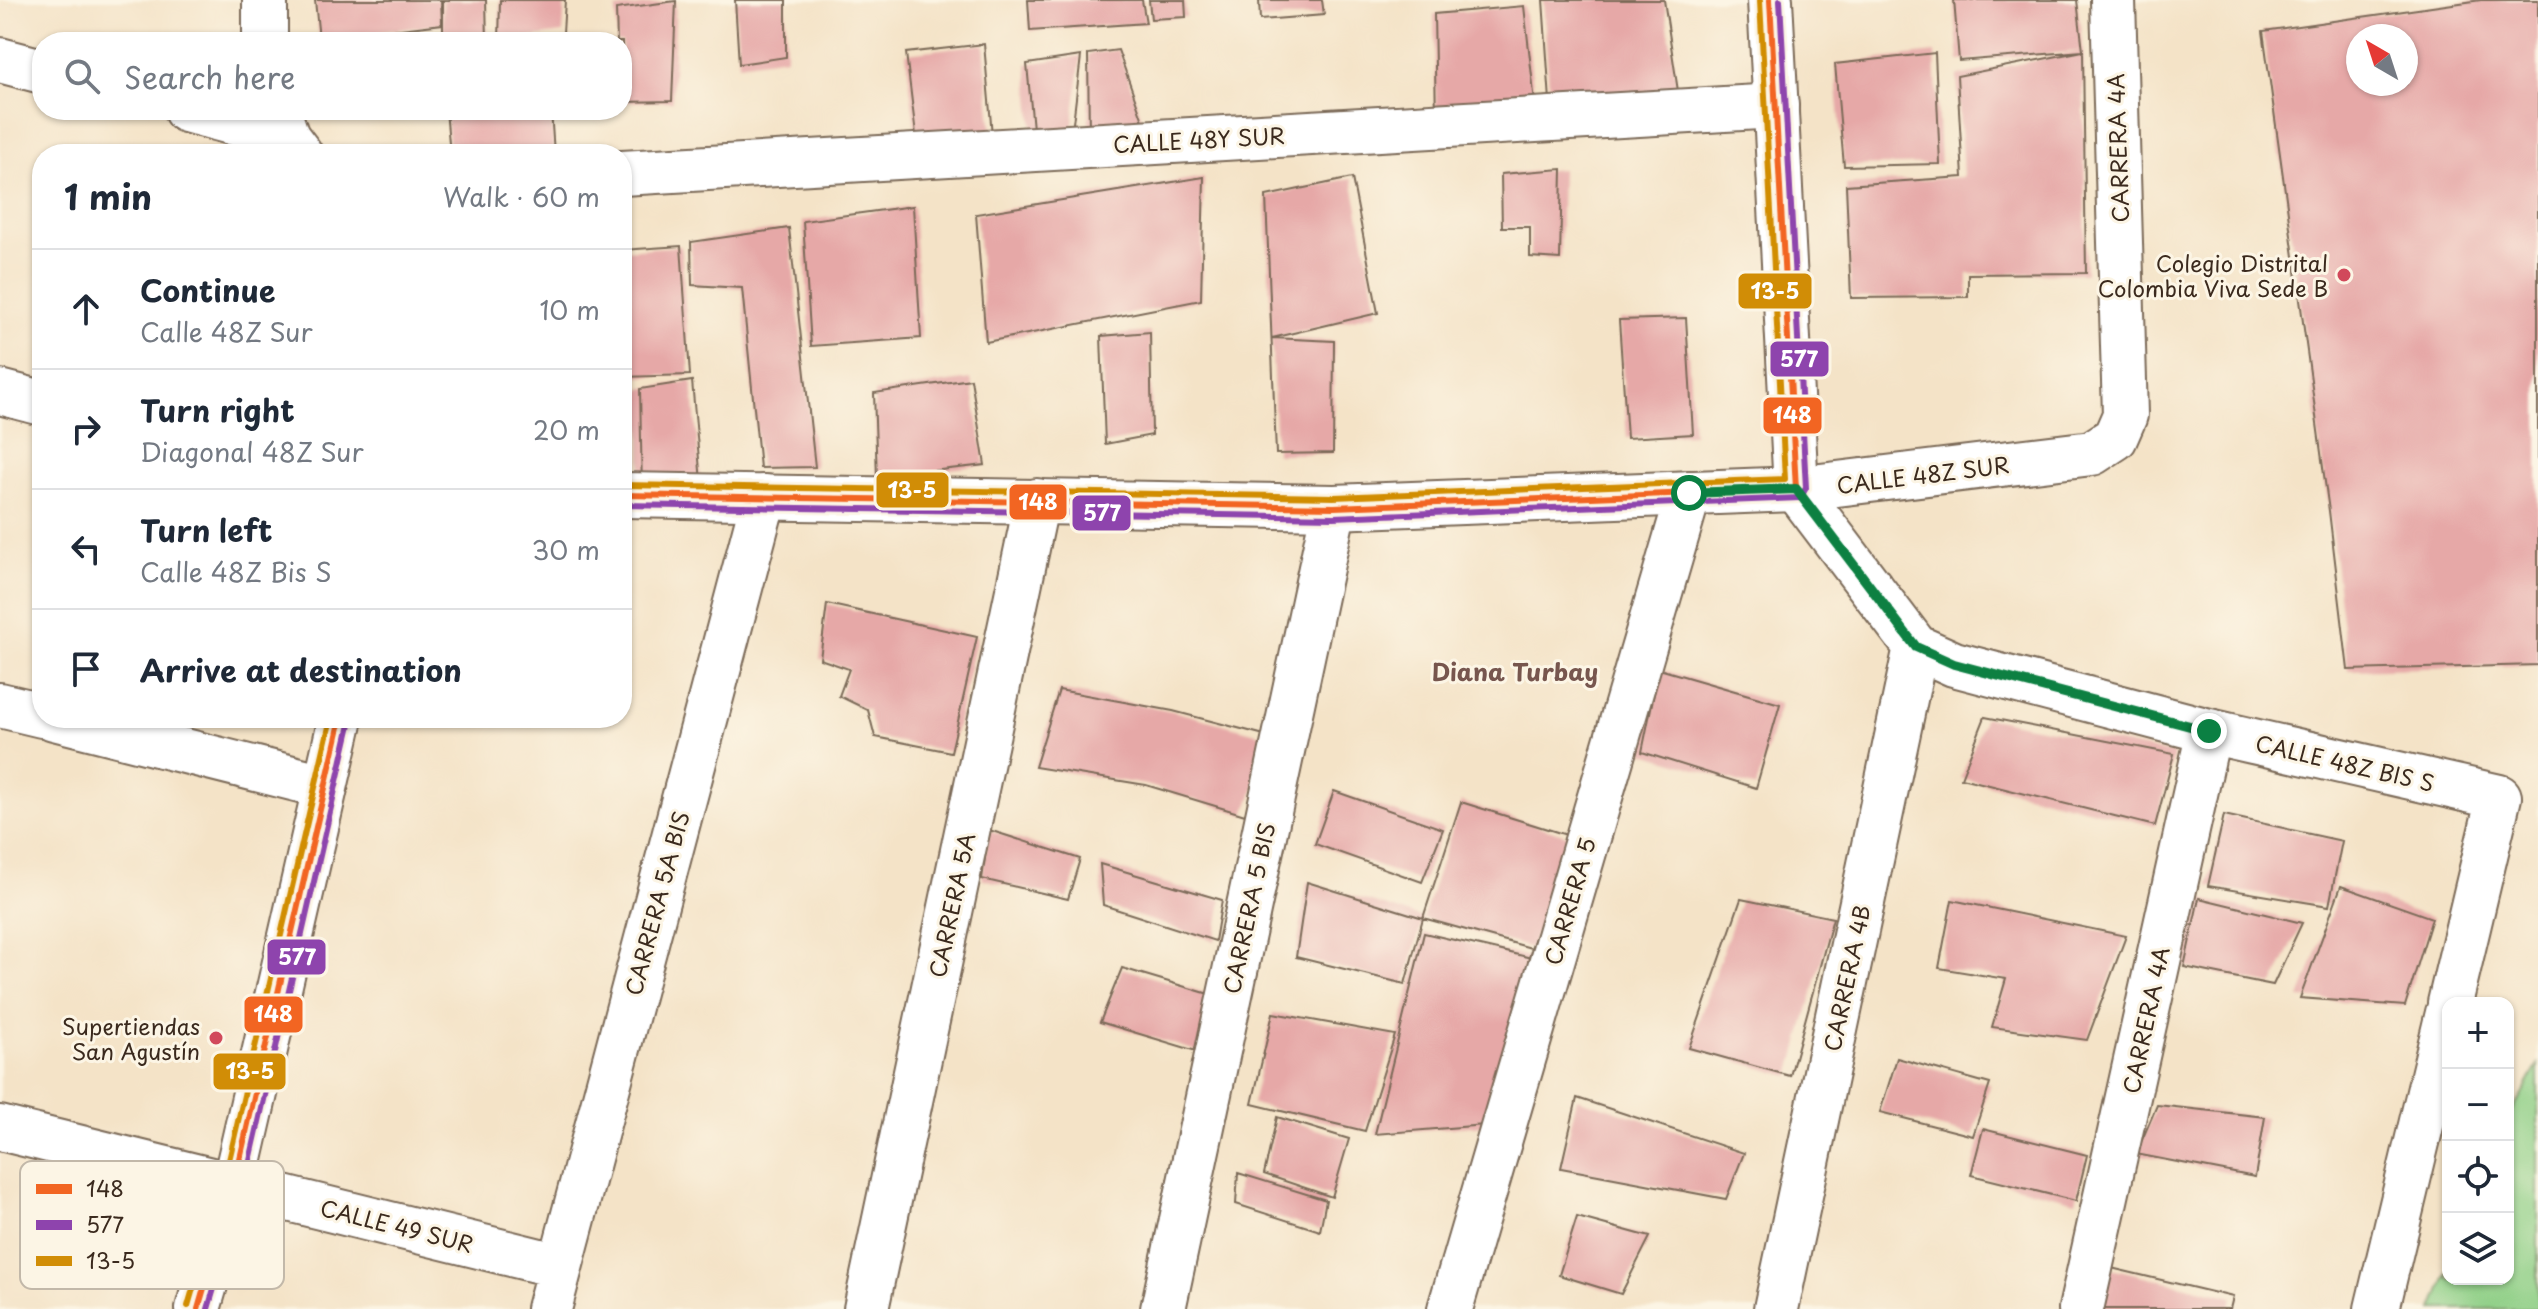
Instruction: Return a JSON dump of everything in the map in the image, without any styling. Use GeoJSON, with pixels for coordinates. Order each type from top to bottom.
{"type":"FeatureCollection","features":[{"type":"Feature","properties":{"kind":"street"},"geometry":{"type":"LineString","coordinates":[[265,0],[265,32]]}},
{"type":"Feature","properties":{"kind":"street"},"geometry":{"type":"LineString","coordinates":[[1770,0],[1796,489],[1916,647]]}},
{"type":"Feature","properties":{"kind":"street","name":"CARRERA 4A"},"geometry":{"type":"LineString","coordinates":[[2113,0],[2125,415],[2115,438]]}},
{"type":"Feature","properties":{"kind":"street"},"geometry":{"type":"LineString","coordinates":[[0,60],[32,68]]}},
{"type":"Feature","properties":{"kind":"street","name":"CALLE 48Y SUR"},"geometry":{"type":"LineString","coordinates":[[632,172],[1776,106]]}},
{"type":"Feature","properties":{"kind":"street"},"geometry":{"type":"LineString","coordinates":[[228,120],[288,134]]}},
{"type":"Feature","properties":{"kind":"street"},"geometry":{"type":"LineString","coordinates":[[0,392],[32,400]]}},
{"type":"Feature","properties":{"kind":"street","name":"CALLE 48Z SUR"},"geometry":{"type":"LineString","coordinates":[[632,495],[1334,507],[1796,489],[2092,453],[2115,438]]}},
{"type":"Feature","properties":{"kind":"street","name":"CARRERA 5"},"geometry":{"type":"LineString","coordinates":[[1450,1309],[1689,493]]}},
{"type":"Feature","properties":{"kind":"street","name":"CARRERA 5A BIS"},"geometry":{"type":"LineString","coordinates":[[549,1309],[764,497]]}},
{"type":"Feature","properties":{"kind":"street","name":"CARRERA 5A"},"geometry":{"type":"LineString","coordinates":[[866,1309],[1037,501]]}},
{"type":"Feature","properties":{"kind":"street","name":"CARRERA 5 BIS"},"geometry":{"type":"LineString","coordinates":[[1163,1309],[1334,507]]}},
{"type":"Feature","properties":{"kind":"street","name":"CALLE 48Z BIS S"},"geometry":{"type":"LineString","coordinates":[[1916,647],[1954,664],[2209,731],[2499,797],[2451,997]]}},
{"type":"Feature","properties":{"kind":"street","name":"CARRERA 4B"},"geometry":{"type":"LineString","coordinates":[[1776,1309],[1916,647]]}},
{"type":"Feature","properties":{"kind":"street"},"geometry":{"type":"LineString","coordinates":[[0,705],[32,713]]}},
{"type":"Feature","properties":{"kind":"street"},"geometry":{"type":"LineString","coordinates":[[94,728],[324,786]]}},
{"type":"Feature","properties":{"kind":"street"},"geometry":{"type":"LineString","coordinates":[[239,1161],[338,728]]}},
{"type":"Feature","properties":{"kind":"street","name":"CARRERA 4A"},"geometry":{"type":"LineString","coordinates":[[2081,1309],[2209,731]]}},
{"type":"Feature","properties":{"kind":"street"},"geometry":{"type":"LineString","coordinates":[[2377,1309],[2442,1038]]}},
{"type":"Feature","properties":{"kind":"street","name":"CALLE 49 SUR"},"geometry":{"type":"LineString","coordinates":[[0,1128],[135,1161]]}},
{"type":"Feature","properties":{"kind":"street","name":"CALLE 49 SUR"},"geometry":{"type":"LineString","coordinates":[[284,1197],[560,1266]]}},
{"type":"Feature","properties":{"kind":"street"},"geometry":{"type":"LineString","coordinates":[[198,1309],[204,1289]]}},
{"type":"Feature","properties":{"kind":"green space"},"geometry":{"type":"Polygon","coordinates":[[[2538,1065],[2538,1309],[2433,1309],[2442,1285],[2514,1285],[2514,1108],[2538,1065]]]}},
{"type":"Feature","properties":{"kind":"building"},"geometry":{"type":"Polygon","coordinates":[[[315,0],[441,0],[442,24],[376,32],[318,32],[315,0]]]}},
{"type":"Feature","properties":{"kind":"building"},"geometry":{"type":"Polygon","coordinates":[[[443,0],[486,0],[487,32],[443,32],[443,0]]]}},
{"type":"Feature","properties":{"kind":"building"},"geometry":{"type":"Polygon","coordinates":[[[500,0],[565,0],[563,32],[499,32],[500,0]]]}},
{"type":"Feature","properties":{"kind":"building"},"geometry":{"type":"Polygon","coordinates":[[[735,0],[786,0],[786,57],[739,64],[735,0]]]}},
{"type":"Feature","properties":{"kind":"building"},"geometry":{"type":"Polygon","coordinates":[[[1028,0],[1142,0],[1146,23],[1030,31],[1028,0]]]}},
{"type":"Feature","properties":{"kind":"building"},"geometry":{"type":"Polygon","coordinates":[[[1149,0],[1185,0],[1186,17],[1151,19],[1149,0]]]}},
{"type":"Feature","properties":{"kind":"building"},"geometry":{"type":"Polygon","coordinates":[[[1259,0],[1322,0],[1324,15],[1260,20],[1259,0]]]}},
{"type":"Feature","properties":{"kind":"building"},"geometry":{"type":"Polygon","coordinates":[[[1543,0],[1664,0],[1678,91],[1550,101],[1543,0]]]}},
{"type":"Feature","properties":{"kind":"building"},"geometry":{"type":"Polygon","coordinates":[[[1954,0],[2077,0],[2083,51],[1959,61],[1954,0]]]}},
{"type":"Feature","properties":{"kind":"building"},"geometry":{"type":"Polygon","coordinates":[[[2481,0],[2538,0],[2538,665],[2348,670],[2263,31],[2481,0]]]}},
{"type":"Feature","properties":{"kind":"building"},"geometry":{"type":"Polygon","coordinates":[[[676,1],[672,101],[632,102],[632,32],[617,32],[616,9],[676,1]]]}},
{"type":"Feature","properties":{"kind":"building"},"geometry":{"type":"Polygon","coordinates":[[[1524,6],[1536,112],[1436,118],[1434,14],[1524,6]]]}},
{"type":"Feature","properties":{"kind":"building"},"geometry":{"type":"Polygon","coordinates":[[[984,44],[992,135],[917,143],[906,53],[984,44]]]}},
{"type":"Feature","properties":{"kind":"building"},"geometry":{"type":"Polygon","coordinates":[[[1118,50],[1148,135],[1089,134],[1088,54],[1118,50]]]}},
{"type":"Feature","properties":{"kind":"building"},"geometry":{"type":"Polygon","coordinates":[[[2083,51],[2086,273],[1968,274],[1968,297],[1851,298],[1846,185],[1963,177],[1957,76],[2083,51]]]}},
{"type":"Feature","properties":{"kind":"building"},"geometry":{"type":"Polygon","coordinates":[[[1935,53],[1940,164],[1844,166],[1835,64],[1935,53]]]}},
{"type":"Feature","properties":{"kind":"building"},"geometry":{"type":"Polygon","coordinates":[[[1081,56],[1071,140],[1034,140],[1027,64],[1081,56]]]}},
{"type":"Feature","properties":{"kind":"building"},"geometry":{"type":"Polygon","coordinates":[[[447,120],[552,120],[553,144],[449,144],[447,120]]]}},
{"type":"Feature","properties":{"kind":"building"},"geometry":{"type":"Polygon","coordinates":[[[1562,169],[1560,259],[1530,257],[1530,227],[1502,227],[1501,174],[1562,169]]]}},
{"type":"Feature","properties":{"kind":"building"},"geometry":{"type":"Polygon","coordinates":[[[1204,177],[1201,300],[986,342],[976,214],[1204,177]]]}},
{"type":"Feature","properties":{"kind":"building"},"geometry":{"type":"Polygon","coordinates":[[[1352,178],[1378,313],[1272,338],[1334,341],[1333,453],[1276,454],[1266,196],[1352,178]]]}},
{"type":"Feature","properties":{"kind":"building"},"geometry":{"type":"Polygon","coordinates":[[[913,206],[921,338],[811,346],[803,221],[913,206]]]}},
{"type":"Feature","properties":{"kind":"building"},"geometry":{"type":"Polygon","coordinates":[[[789,228],[815,467],[760,468],[742,288],[692,285],[691,242],[789,228]]]}},
{"type":"Feature","properties":{"kind":"building"},"geometry":{"type":"Polygon","coordinates":[[[681,246],[690,375],[632,377],[632,249],[681,246]]]}},
{"type":"Feature","properties":{"kind":"building"},"geometry":{"type":"Polygon","coordinates":[[[1686,318],[1693,434],[1627,438],[1619,320],[1686,318]]]}},
{"type":"Feature","properties":{"kind":"building"},"geometry":{"type":"Polygon","coordinates":[[[1150,332],[1152,435],[1105,444],[1101,336],[1150,332]]]}},
{"type":"Feature","properties":{"kind":"building"},"geometry":{"type":"Polygon","coordinates":[[[971,379],[985,465],[877,477],[874,393],[971,379]]]}},
{"type":"Feature","properties":{"kind":"building"},"geometry":{"type":"Polygon","coordinates":[[[692,381],[702,493],[642,491],[640,389],[692,381]]]}},
{"type":"Feature","properties":{"kind":"building"},"geometry":{"type":"Polygon","coordinates":[[[827,604],[977,637],[951,752],[875,737],[868,710],[839,696],[849,669],[820,659],[827,604]]]}},
{"type":"Feature","properties":{"kind":"building"},"geometry":{"type":"Polygon","coordinates":[[[1659,669],[1780,704],[1756,788],[1642,752],[1659,669]]]}},
{"type":"Feature","properties":{"kind":"building"},"geometry":{"type":"Polygon","coordinates":[[[1059,690],[1173,711],[1272,737],[1245,815],[1146,785],[1035,767],[1059,690]]]}},
{"type":"Feature","properties":{"kind":"building"},"geometry":{"type":"Polygon","coordinates":[[[1985,717],[2174,754],[2155,826],[1961,778],[1985,717]]]}},
{"type":"Feature","properties":{"kind":"building"},"geometry":{"type":"Polygon","coordinates":[[[1334,791],[1443,829],[1422,882],[1315,844],[1334,791]]]}},
{"type":"Feature","properties":{"kind":"building"},"geometry":{"type":"Polygon","coordinates":[[[1461,802],[1573,837],[1531,948],[1423,918],[1461,802]]]}},
{"type":"Feature","properties":{"kind":"building"},"geometry":{"type":"Polygon","coordinates":[[[2224,815],[2342,841],[2329,906],[2208,886],[2224,815]]]}},
{"type":"Feature","properties":{"kind":"building"},"geometry":{"type":"Polygon","coordinates":[[[989,830],[1080,859],[1068,899],[982,879],[989,830]]]}},
{"type":"Feature","properties":{"kind":"building"},"geometry":{"type":"Polygon","coordinates":[[[1100,864],[1222,900],[1215,941],[1103,905],[1100,864]]]}},
{"type":"Feature","properties":{"kind":"building"},"geometry":{"type":"Polygon","coordinates":[[[1307,882],[1423,918],[1405,984],[1296,957],[1307,882]]]}},
{"type":"Feature","properties":{"kind":"building"},"geometry":{"type":"Polygon","coordinates":[[[2341,886],[2432,918],[2405,1006],[2300,998],[2341,886]]]}},
{"type":"Feature","properties":{"kind":"building"},"geometry":{"type":"Polygon","coordinates":[[[2199,898],[2302,923],[2273,985],[2184,967],[2199,898]]]}},
{"type":"Feature","properties":{"kind":"building"},"geometry":{"type":"Polygon","coordinates":[[[1741,899],[1833,918],[1790,1076],[1689,1048],[1741,899]]]}},
{"type":"Feature","properties":{"kind":"building"},"geometry":{"type":"Polygon","coordinates":[[[1952,900],[2126,936],[2087,1040],[1992,1027],[2006,979],[1939,968],[1952,900]]]}},
{"type":"Feature","properties":{"kind":"building"},"geometry":{"type":"Polygon","coordinates":[[[1424,933],[1536,959],[1497,1124],[1375,1134],[1424,933]]]}},
{"type":"Feature","properties":{"kind":"building"},"geometry":{"type":"Polygon","coordinates":[[[1122,968],[1219,997],[1206,1054],[1100,1022],[1122,968]]]}},
{"type":"Feature","properties":{"kind":"building"},"geometry":{"type":"Polygon","coordinates":[[[1273,1013],[1395,1035],[1365,1131],[1252,1104],[1273,1013]]]}},
{"type":"Feature","properties":{"kind":"building"},"geometry":{"type":"Polygon","coordinates":[[[1897,1058],[1990,1084],[1973,1136],[1880,1112],[1897,1058]]]}},
{"type":"Feature","properties":{"kind":"building"},"geometry":{"type":"Polygon","coordinates":[[[1577,1098],[1744,1153],[1726,1199],[1561,1168],[1577,1098]]]}},
{"type":"Feature","properties":{"kind":"building"},"geometry":{"type":"Polygon","coordinates":[[[2157,1105],[2265,1117],[2255,1177],[2136,1154],[2157,1105]]]}},
{"type":"Feature","properties":{"kind":"building"},"geometry":{"type":"Polygon","coordinates":[[[1277,1117],[1349,1139],[1332,1197],[1264,1174],[1277,1117]]]}},
{"type":"Feature","properties":{"kind":"building"},"geometry":{"type":"Polygon","coordinates":[[[1983,1129],[2087,1155],[2076,1201],[1971,1175],[1983,1129]]]}},
{"type":"Feature","properties":{"kind":"building"},"geometry":{"type":"Polygon","coordinates":[[[1238,1173],[1326,1200],[1320,1231],[1236,1204],[1238,1173]]]}},
{"type":"Feature","properties":{"kind":"building"},"geometry":{"type":"Polygon","coordinates":[[[1577,1217],[1650,1237],[1621,1294],[1559,1275],[1577,1217]]]}},
{"type":"Feature","properties":{"kind":"building"},"geometry":{"type":"Polygon","coordinates":[[[2107,1267],[2233,1297],[2230,1309],[2097,1309],[2107,1267]]]}},
{"type":"Feature","properties":{"kind":"transit line","name":"148"},"geometry":{"type":"LineString","coordinates":[[632,495],[1334,507],[1796,489],[1770,0]]}},
{"type":"Feature","properties":{"kind":"transit line","name":"577"},"geometry":{"type":"LineString","coordinates":[[632,505],[1334,517],[1800,498],[1806,488],[1780,0]]}},
{"type":"Feature","properties":{"kind":"transit line","name":"13-5"},"geometry":{"type":"LineString","coordinates":[[632,485],[1334,497],[1785,479],[1760,1]]}},
{"type":"Feature","properties":{"kind":"transit line","name":"13-5"},"geometry":{"type":"LineString","coordinates":[[229,1161],[329,728]]}},
{"type":"Feature","properties":{"kind":"transit line","name":"148"},"geometry":{"type":"LineString","coordinates":[[239,1161],[339,728]]}},
{"type":"Feature","properties":{"kind":"transit line","name":"577"},"geometry":{"type":"LineString","coordinates":[[250,1161],[349,728]]}},
{"type":"Feature","properties":{"kind":"transit line","name":"13-5"},"geometry":{"type":"LineString","coordinates":[[188,1306],[193,1289]]}},
{"type":"Feature","properties":{"kind":"transit line","name":"148"},"geometry":{"type":"LineString","coordinates":[[198,1309],[204,1289]]}},
{"type":"Feature","properties":{"kind":"transit line","name":"577"},"geometry":{"type":"LineString","coordinates":[[208,1309],[214,1289]]}},
{"type":"Feature","properties":{"kind":"place","name":"Colegio Distrital Colombia Viva Sede B"},"geometry":{"type":"Point","coordinates":[2344,275]}},
{"type":"Feature","properties":{"kind":"place","name":"Supertiendas San Agustín"},"geometry":{"type":"Point","coordinates":[216,1038]}},
{"type":"Feature","properties":{"kind":"district","name":"Diana Turbay"},"geometry":{"type":"Point","coordinates":[1515,671]}},
{"type":"Feature","properties":{"kind":"route"},"geometry":{"type":"LineString","coordinates":[[1689,493],[1796,489],[1916,647],[1954,664],[2209,731]]}}]}
